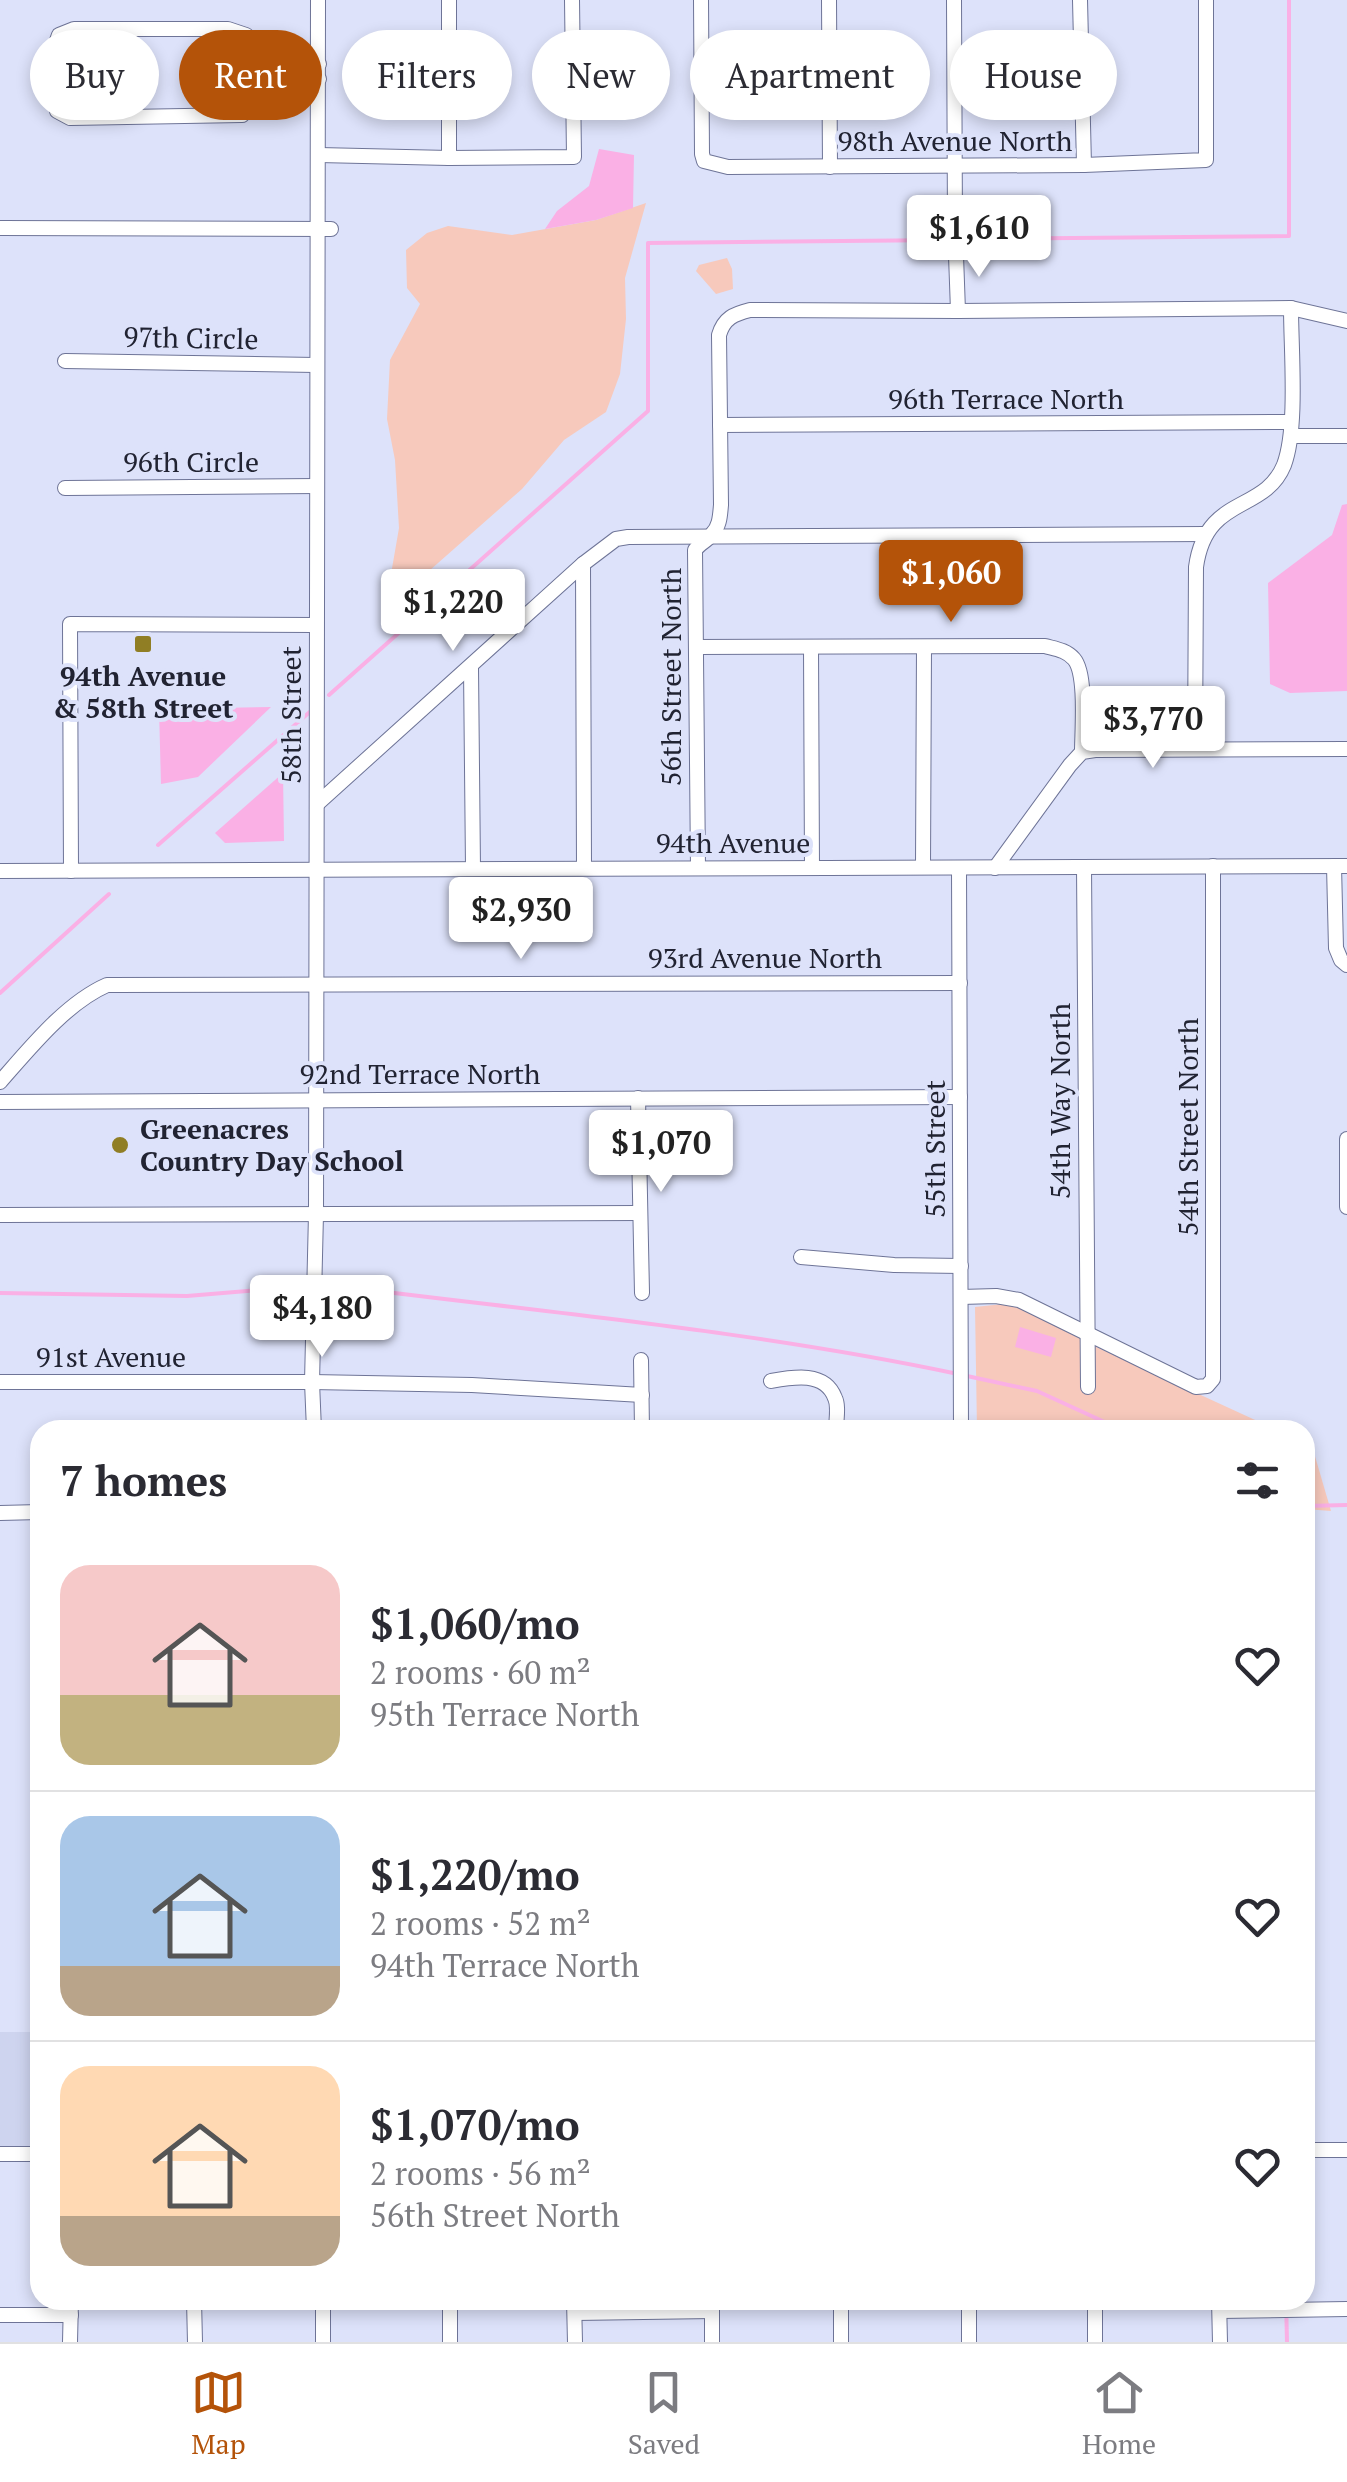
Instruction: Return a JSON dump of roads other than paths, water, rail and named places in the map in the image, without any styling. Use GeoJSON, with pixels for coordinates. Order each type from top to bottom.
{"type":"FeatureCollection","features":[{"type":"Feature","properties":{"kind":"street","name":"58th Street"},"geometry":{"type":"LineString","coordinates":[[318,0],[318,30]]}},
{"type":"Feature","properties":{"kind":"street"},"geometry":{"type":"LineString","coordinates":[[449,0],[449,158]]}},
{"type":"Feature","properties":{"kind":"street"},"geometry":{"type":"LineString","coordinates":[[320,155],[574,157],[572,0]]}},
{"type":"Feature","properties":{"kind":"street","name":"98th Avenue North"},"geometry":{"type":"LineString","coordinates":[[701,0],[702,154],[704,161],[728,167],[1084,165],[1206,160],[1206,0]]}},
{"type":"Feature","properties":{"kind":"street"},"geometry":{"type":"LineString","coordinates":[[829,0],[830,166]]}},
{"type":"Feature","properties":{"kind":"street"},"geometry":{"type":"LineString","coordinates":[[954,0],[958,311],[1291,308],[1347,321]]}},
{"type":"Feature","properties":{"kind":"street"},"geometry":{"type":"LineString","coordinates":[[1080,0],[1084,165]]}},
{"type":"Feature","properties":{"kind":"street"},"geometry":{"type":"LineString","coordinates":[[74,28],[228,29],[246,35],[246,69],[242,115],[70,118],[57,110],[55,46],[58,34],[74,28]]}},
{"type":"Feature","properties":{"kind":"street","name":"58th Street"},"geometry":{"type":"LineString","coordinates":[[314,1420],[316,365],[324,230],[320,120]]}},
{"type":"Feature","properties":{"kind":"street"},"geometry":{"type":"LineString","coordinates":[[0,228],[324,230]]}},
{"type":"Feature","properties":{"kind":"street"},"geometry":{"type":"LineString","coordinates":[[1196,748],[1198,549],[1218,518],[1255,498],[1283,468],[1291,429],[1291,308]]}},
{"type":"Feature","properties":{"kind":"street","name":"56th Street North"},"geometry":{"type":"LineString","coordinates":[[698,868],[695,550],[719,523],[722,505],[722,325],[728,318],[750,310],[958,311]]}},
{"type":"Feature","properties":{"kind":"street","name":"97th Circle"},"geometry":{"type":"LineString","coordinates":[[64,361],[316,365]]}},
{"type":"Feature","properties":{"kind":"street","name":"96th Terrace North"},"geometry":{"type":"LineString","coordinates":[[720,426],[1291,429],[1347,436]]}},
{"type":"Feature","properties":{"kind":"street","name":"96th Circle"},"geometry":{"type":"LineString","coordinates":[[65,488],[317,486]]}},
{"type":"Feature","properties":{"kind":"street"},"geometry":{"type":"LineString","coordinates":[[317,804],[583,564],[616,539],[1206,534]]}},
{"type":"Feature","properties":{"kind":"street"},"geometry":{"type":"LineString","coordinates":[[583,564],[584,868]]}},
{"type":"Feature","properties":{"kind":"street"},"geometry":{"type":"LineString","coordinates":[[70,870],[70,624],[316,625]]}},
{"type":"Feature","properties":{"kind":"street"},"geometry":{"type":"LineString","coordinates":[[924,646],[924,868]]}},
{"type":"Feature","properties":{"kind":"street"},"geometry":{"type":"LineString","coordinates":[[696,647],[1045,646],[1064,650],[1076,661],[1080,675],[1082,752]]}},
{"type":"Feature","properties":{"kind":"street"},"geometry":{"type":"LineString","coordinates":[[811,647],[812,868]]}},
{"type":"Feature","properties":{"kind":"street"},"geometry":{"type":"LineString","coordinates":[[470,668],[473,868]]}},
{"type":"Feature","properties":{"kind":"street"},"geometry":{"type":"LineString","coordinates":[[995,868],[1082,752],[1347,748]]}},
{"type":"Feature","properties":{"kind":"street","name":"54th Street North"},"geometry":{"type":"LineString","coordinates":[[1087,1334],[1196,1386],[1207,1386],[1214,1379],[1213,866]]}},
{"type":"Feature","properties":{"kind":"street"},"geometry":{"type":"LineString","coordinates":[[1341,866],[1336,948],[1344,963]]}},
{"type":"Feature","properties":{"kind":"street","name":"94th Avenue"},"geometry":{"type":"LineString","coordinates":[[0,871],[1341,866]]}},
{"type":"Feature","properties":{"kind":"street","name":"54th Way North"},"geometry":{"type":"LineString","coordinates":[[1084,867],[1088,1386]]}},
{"type":"Feature","properties":{"kind":"street","name":"55th Street"},"geometry":{"type":"LineString","coordinates":[[959,868],[961,1420]]}},
{"type":"Feature","properties":{"kind":"street","name":"93rd Avenue North"},"geometry":{"type":"LineString","coordinates":[[0,1082],[40,1036],[93,991],[108,985],[960,982]]}},
{"type":"Feature","properties":{"kind":"street","name":"92nd Terrace North"},"geometry":{"type":"LineString","coordinates":[[0,1102],[960,1097]]}},
{"type":"Feature","properties":{"kind":"street"},"geometry":{"type":"LineString","coordinates":[[638,1098],[642,1293]]}},
{"type":"Feature","properties":{"kind":"street"},"geometry":{"type":"LineString","coordinates":[[1347,1139],[1347,1208]]}},
{"type":"Feature","properties":{"kind":"street"},"geometry":{"type":"LineString","coordinates":[[0,1215],[639,1214]]}},
{"type":"Feature","properties":{"kind":"street"},"geometry":{"type":"LineString","coordinates":[[801,1256],[894,1266],[961,1266]]}},
{"type":"Feature","properties":{"kind":"street"},"geometry":{"type":"LineString","coordinates":[[961,1297],[1018,1300],[1087,1334]]}},
{"type":"Feature","properties":{"kind":"street"},"geometry":{"type":"LineString","coordinates":[[642,1360],[642,1420]]}},
{"type":"Feature","properties":{"kind":"street"},"geometry":{"type":"LineString","coordinates":[[771,1380],[801,1376],[823,1381],[836,1398],[836,1420]]}},
{"type":"Feature","properties":{"kind":"street","name":"91st Avenue"},"geometry":{"type":"LineString","coordinates":[[0,1382],[472,1385],[642,1395]]}},
{"type":"Feature","properties":{"kind":"street"},"geometry":{"type":"LineString","coordinates":[[0,1512],[30,1512]]}},
{"type":"Feature","properties":{"kind":"street"},"geometry":{"type":"LineString","coordinates":[[1315,2150],[1347,2150]]}},
{"type":"Feature","properties":{"kind":"street"},"geometry":{"type":"LineString","coordinates":[[0,2154],[30,2154]]}},
{"type":"Feature","properties":{"kind":"street"},"geometry":{"type":"LineString","coordinates":[[0,2314],[47,2310]]}},
{"type":"Feature","properties":{"kind":"street"},"geometry":{"type":"LineString","coordinates":[[70,2342],[71,2310]]}},
{"type":"Feature","properties":{"kind":"street"},"geometry":{"type":"LineString","coordinates":[[194,2310],[195,2342]]}},
{"type":"Feature","properties":{"kind":"street"},"geometry":{"type":"LineString","coordinates":[[323,2310],[323,2342]]}},
{"type":"Feature","properties":{"kind":"street"},"geometry":{"type":"LineString","coordinates":[[450,2310],[450,2342]]}},
{"type":"Feature","properties":{"kind":"street"},"geometry":{"type":"LineString","coordinates":[[575,2310],[575,2342]]}},
{"type":"Feature","properties":{"kind":"street"},"geometry":{"type":"LineString","coordinates":[[712,2310],[712,2342]]}},
{"type":"Feature","properties":{"kind":"street"},"geometry":{"type":"LineString","coordinates":[[840,2310],[841,2342]]}},
{"type":"Feature","properties":{"kind":"street"},"geometry":{"type":"LineString","coordinates":[[969,2310],[969,2342]]}},
{"type":"Feature","properties":{"kind":"street"},"geometry":{"type":"LineString","coordinates":[[1095,2310],[1095,2342]]}},
{"type":"Feature","properties":{"kind":"street"},"geometry":{"type":"LineString","coordinates":[[1219,2310],[1220,2342]]}},
{"type":"Feature","properties":{"kind":"street"},"geometry":{"type":"LineString","coordinates":[[1264,2310],[1347,2310]]}},
{"type":"Feature","properties":{"kind":"waterway"},"geometry":{"type":"LineString","coordinates":[[960,239],[1289,236],[1289,0]]}},
{"type":"Feature","properties":{"kind":"waterway"},"geometry":{"type":"LineString","coordinates":[[329,695],[648,411],[648,243],[950,240]]}},
{"type":"Feature","properties":{"kind":"waterway"},"geometry":{"type":"LineString","coordinates":[[158,845],[312,710]]}},
{"type":"Feature","properties":{"kind":"waterway"},"geometry":{"type":"LineString","coordinates":[[0,993],[109,894]]}},
{"type":"Feature","properties":{"kind":"waterway"},"geometry":{"type":"LineString","coordinates":[[319,1285],[645,1323],[802,1345],[958,1374]]}},
{"type":"Feature","properties":{"kind":"waterway"},"geometry":{"type":"LineString","coordinates":[[0,1293],[187,1296],[309,1286]]}},
{"type":"Feature","properties":{"kind":"waterway"},"geometry":{"type":"LineString","coordinates":[[967,1376],[1037,1391],[1100,1420]]}},
{"type":"Feature","properties":{"kind":"waterway"},"geometry":{"type":"LineString","coordinates":[[1315,1506],[1347,1505]]}},
{"type":"Feature","properties":{"kind":"waterway"},"geometry":{"type":"LineString","coordinates":[[1286,2310],[1287,2342]]}},
{"type":"Feature","properties":{"kind":"place","name":"94th Avenue & 58th Street"},"geometry":{"type":"Point","coordinates":[143,644]}},
{"type":"Feature","properties":{"kind":"place","name":"Greenacres Country Day School"},"geometry":{"type":"Point","coordinates":[120,1145]}}]}
